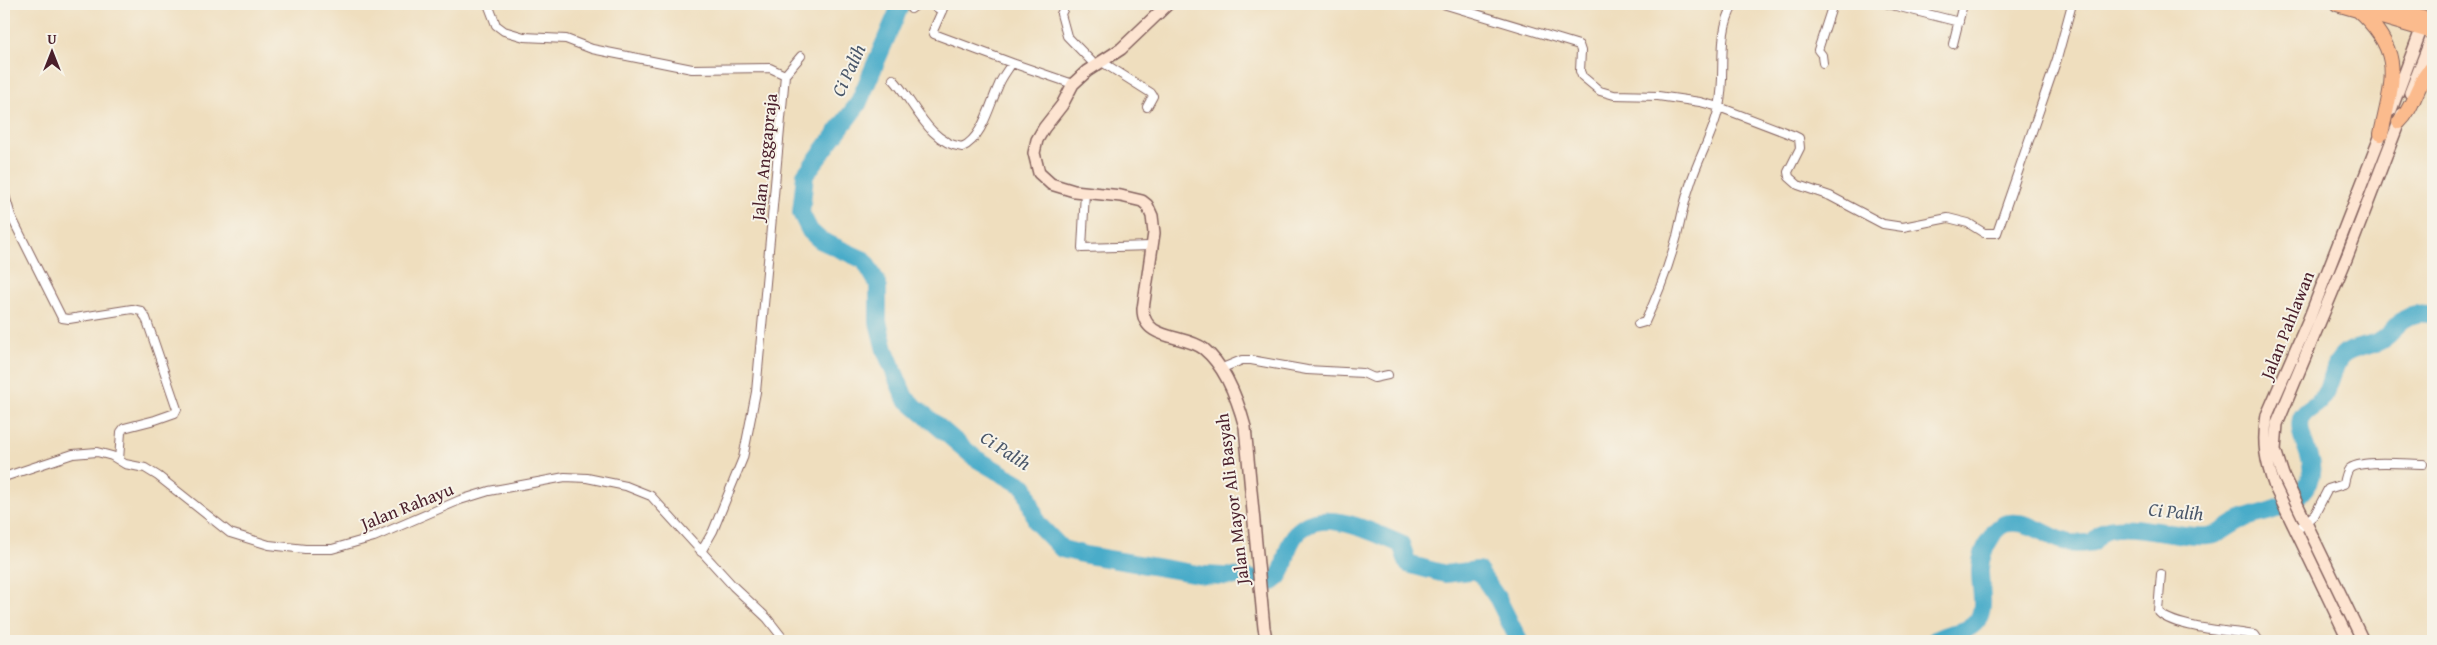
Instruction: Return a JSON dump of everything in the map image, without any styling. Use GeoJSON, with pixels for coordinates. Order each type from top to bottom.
{"type":"FeatureCollection","features":[{"type":"Feature","properties":{"kind":"highway"},"geometry":{"type":"LineString","coordinates":[[2337,4],[2429,27]]}},
{"type":"Feature","properties":{"kind":"highway"},"geometry":{"type":"LineString","coordinates":[[2374,4],[2429,27]]}},
{"type":"Feature","properties":{"kind":"highway"},"geometry":{"type":"LineString","coordinates":[[2357,9],[2377,31],[2387,48],[2393,67],[2382,134]]}},
{"type":"Feature","properties":{"kind":"highway"},"geometry":{"type":"LineString","coordinates":[[2399,122],[2406,113],[2422,81],[2433,67]]}},
{"type":"Feature","properties":{"kind":"street","name":"Jalan Anggapraja"},"geometry":{"type":"LineString","coordinates":[[488,4],[496,25],[504,31],[524,37],[566,39],[592,49],[692,69],[770,68],[785,75],[756,392],[743,458],[713,531],[701,552]]}},
{"type":"Feature","properties":{"kind":"street"},"geometry":{"type":"LineString","coordinates":[[911,9],[918,4]]}},
{"type":"Feature","properties":{"kind":"street"},"geometry":{"type":"LineString","coordinates":[[931,4],[943,7],[933,31],[936,36],[1073,84]]}},
{"type":"Feature","properties":{"kind":"street"},"geometry":{"type":"LineString","coordinates":[[1066,4],[1061,14],[1067,36],[1099,64],[1151,93],[1153,96],[1147,107]]}},
{"type":"Feature","properties":{"kind":"street","name":"Jalan Mayor Ali Basyah"},"geometry":{"type":"LineString","coordinates":[[1168,4],[1121,49],[1073,84],[1062,105],[1037,140],[1035,163],[1041,176],[1051,184],[1061,188],[1121,196],[1147,204],[1152,216],[1154,232],[1142,309],[1145,321],[1150,328],[1158,333],[1186,339],[1200,346],[1209,354],[1220,369],[1238,400],[1245,426],[1257,572],[1261,590],[1264,628],[1266,638],[1270,641]]}},
{"type":"Feature","properties":{"kind":"street"},"geometry":{"type":"LineString","coordinates":[[1443,4],[1579,45],[1581,51],[1580,71],[1582,76],[1600,91],[1614,95],[1680,98],[1719,107],[1799,138],[1800,148],[1788,172],[1789,177],[1798,185],[1830,196],[1883,224],[1903,227],[1936,219],[1959,219],[1984,233],[1997,233],[2058,59],[2072,4]]}},
{"type":"Feature","properties":{"kind":"street"},"geometry":{"type":"LineString","coordinates":[[1638,324],[1645,322],[1657,294],[1677,237],[1694,171],[1709,139],[1719,107],[1723,68],[1722,40],[1725,22],[1734,4]]}},
{"type":"Feature","properties":{"kind":"street"},"geometry":{"type":"LineString","coordinates":[[1823,63],[1822,55],[1818,50],[1833,4]]}},
{"type":"Feature","properties":{"kind":"street"},"geometry":{"type":"LineString","coordinates":[[1888,4],[1959,22]]}},
{"type":"Feature","properties":{"kind":"street"},"geometry":{"type":"LineString","coordinates":[[1953,44],[1963,4]]}},
{"type":"Feature","properties":{"kind":"street","name":"Jalan Pahlawan"},"geometry":{"type":"LineString","coordinates":[[2363,641],[2287,484],[2277,460],[2274,438],[2281,397],[2314,321],[2366,212],[2399,122],[2429,27]]}},
{"type":"Feature","properties":{"kind":"street","name":"Jalan Pahlawan"},"geometry":{"type":"LineString","coordinates":[[2314,321],[2382,134],[2429,27]]}},
{"type":"Feature","properties":{"kind":"street"},"geometry":{"type":"LineString","coordinates":[[785,75],[801,56]]}},
{"type":"Feature","properties":{"kind":"street"},"geometry":{"type":"LineString","coordinates":[[893,80],[905,92],[928,128],[945,141],[962,147],[969,144],[985,119],[999,84],[1012,63]]}},
{"type":"Feature","properties":{"kind":"street"},"geometry":{"type":"LineString","coordinates":[[4,192],[11,216],[62,318],[69,319],[132,309],[141,311],[146,318],[177,409],[175,413],[168,416],[124,428],[121,432],[119,460]]}},
{"type":"Feature","properties":{"kind":"street"},"geometry":{"type":"LineString","coordinates":[[1085,192],[1082,248],[1151,246]]}},
{"type":"Feature","properties":{"kind":"street"},"geometry":{"type":"LineString","coordinates":[[1220,369],[1242,360],[1251,360],[1307,370],[1363,373],[1374,378],[1388,375]]}},
{"type":"Feature","properties":{"kind":"street","name":"Jalan Pahlawan"},"geometry":{"type":"LineString","coordinates":[[2281,397],[2267,415],[2263,446],[2266,461],[2275,488],[2349,641]]}},
{"type":"Feature","properties":{"kind":"street","name":"Jalan Rahayu"},"geometry":{"type":"LineString","coordinates":[[4,477],[73,454],[97,452],[112,456],[125,464],[144,468],[158,476],[230,532],[269,545],[332,549],[374,537],[460,500],[489,491],[566,477],[587,478],[641,490],[651,496],[701,552],[767,618],[784,641]]}},
{"type":"Feature","properties":{"kind":"street"},"geometry":{"type":"LineString","coordinates":[[2294,529],[2304,520],[2315,514],[2328,489],[2344,484],[2349,470],[2354,466],[2365,464],[2423,464]]}},
{"type":"Feature","properties":{"kind":"street"},"geometry":{"type":"LineString","coordinates":[[2161,574],[2158,611],[2161,616],[2187,624],[2255,635],[2259,641]]}},
{"type":"Feature","properties":{"kind":"waterway","name":"Ci Palih"},"geometry":{"type":"LineString","coordinates":[[901,4],[858,104],[805,175],[801,213],[810,231],[820,240],[864,260],[878,284],[878,322],[885,350],[905,398],[975,458],[1025,487],[1037,523],[1062,549],[1086,555],[1204,575],[1240,577],[1273,582],[1280,574],[1290,544],[1299,531],[1311,523],[1325,521],[1341,522],[1357,526],[1401,544],[1408,564],[1445,574],[1478,570],[1498,599],[1519,641]]}},
{"type":"Feature","properties":{"kind":"waterway","name":"Ci Palih"},"geometry":{"type":"LineString","coordinates":[[1934,641],[1945,635],[1967,629],[1977,621],[1982,609],[1980,574],[1982,555],[1993,534],[2004,524],[2018,523],[2026,525],[2062,541],[2076,544],[2093,542],[2104,531],[2114,528],[2208,536],[2221,532],[2239,521],[2286,505],[2300,494],[2308,484],[2311,474],[2309,455],[2300,428],[2301,419],[2304,413],[2324,396],[2335,367],[2341,357],[2349,351],[2371,345],[2383,339],[2405,318],[2421,314],[2433,315]]}}]}
